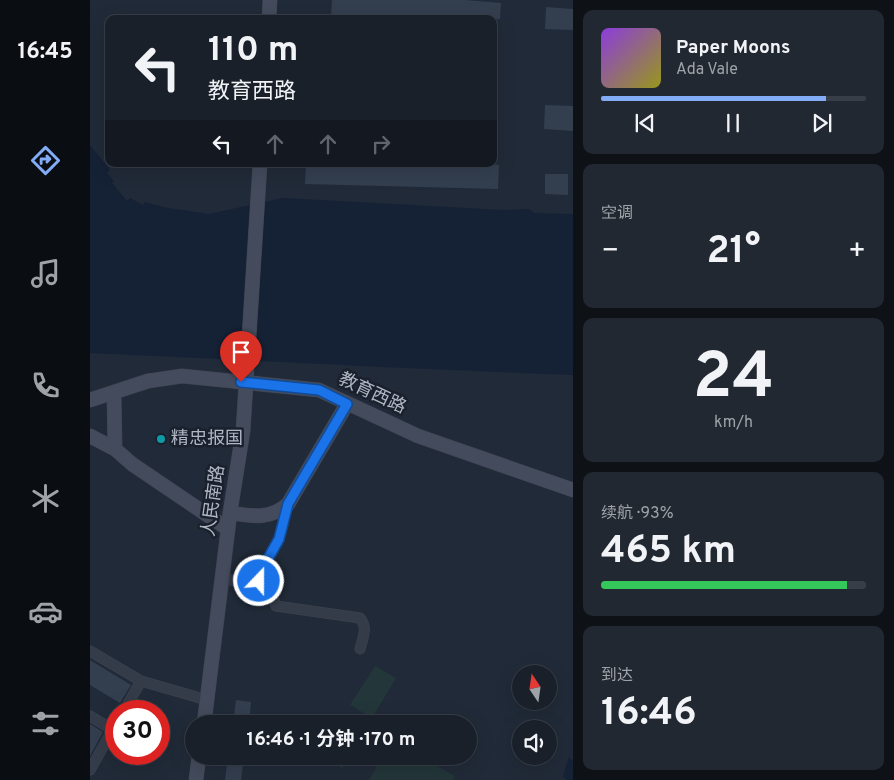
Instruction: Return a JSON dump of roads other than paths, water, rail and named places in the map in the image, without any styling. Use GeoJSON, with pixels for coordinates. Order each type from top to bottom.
{"type":"FeatureCollection","features":[{"type":"Feature","properties":{"kind":"main road"},"geometry":{"type":"LineString","coordinates":[[269,15],[270,0]]}},
{"type":"Feature","properties":{"kind":"main road","name":"人民南路"},"geometry":{"type":"LineString","coordinates":[[205,715],[230,512],[243,431],[260,167]]}},
{"type":"Feature","properties":{"kind":"main road","name":"教育西路"},"geometry":{"type":"LineString","coordinates":[[90,400],[148,381],[182,376],[319,390],[418,436],[573,490]]}},
{"type":"Feature","properties":{"kind":"main road"},"geometry":{"type":"LineString","coordinates":[[114,393],[115,449]]}},
{"type":"Feature","properties":{"kind":"main road"},"geometry":{"type":"LineString","coordinates":[[230,512],[252,516],[267,515],[279,512],[288,504],[347,404]]}},
{"type":"Feature","properties":{"kind":"main road"},"geometry":{"type":"LineString","coordinates":[[90,436],[115,449],[132,464],[228,528]]}},
{"type":"Feature","properties":{"kind":"main road"},"geometry":{"type":"LineString","coordinates":[[196,780],[198,765]]}},
{"type":"Feature","properties":{"kind":"street"},"geometry":{"type":"LineString","coordinates":[[253,581],[279,539],[288,504]]}},
{"type":"Feature","properties":{"kind":"street"},"geometry":{"type":"LineString","coordinates":[[223,579],[253,581],[268,586],[276,606],[360,618],[366,629],[360,649]]}},
{"type":"Feature","properties":{"kind":"street"},"geometry":{"type":"LineString","coordinates":[[90,651],[141,681],[207,700]]}},
{"type":"Feature","properties":{"kind":"street"},"geometry":{"type":"LineString","coordinates":[[130,700],[141,681]]}},
{"type":"Feature","properties":{"kind":"street"},"geometry":{"type":"LineString","coordinates":[[90,716],[105,723]]}},
{"type":"Feature","properties":{"kind":"street"},"geometry":{"type":"LineString","coordinates":[[90,770],[105,743]]}},
{"type":"Feature","properties":{"kind":"water"},"geometry":{"type":"Polygon","coordinates":[[[90,145],[105,164],[105,167],[110,170],[107,173],[114,181],[112,183],[127,201],[130,198],[143,205],[145,202],[168,208],[209,214],[283,198],[504,210],[529,209],[534,213],[573,214],[573,375],[90,353],[90,145]]]}},
{"type":"Feature","properties":{"kind":"water"},"geometry":{"type":"Polygon","coordinates":[[[569,757],[573,761],[573,780],[567,780],[563,777],[569,757]]]}},
{"type":"Feature","properties":{"kind":"place","name":"精忠报国"},"geometry":{"type":"Point","coordinates":[161,439]}}]}
